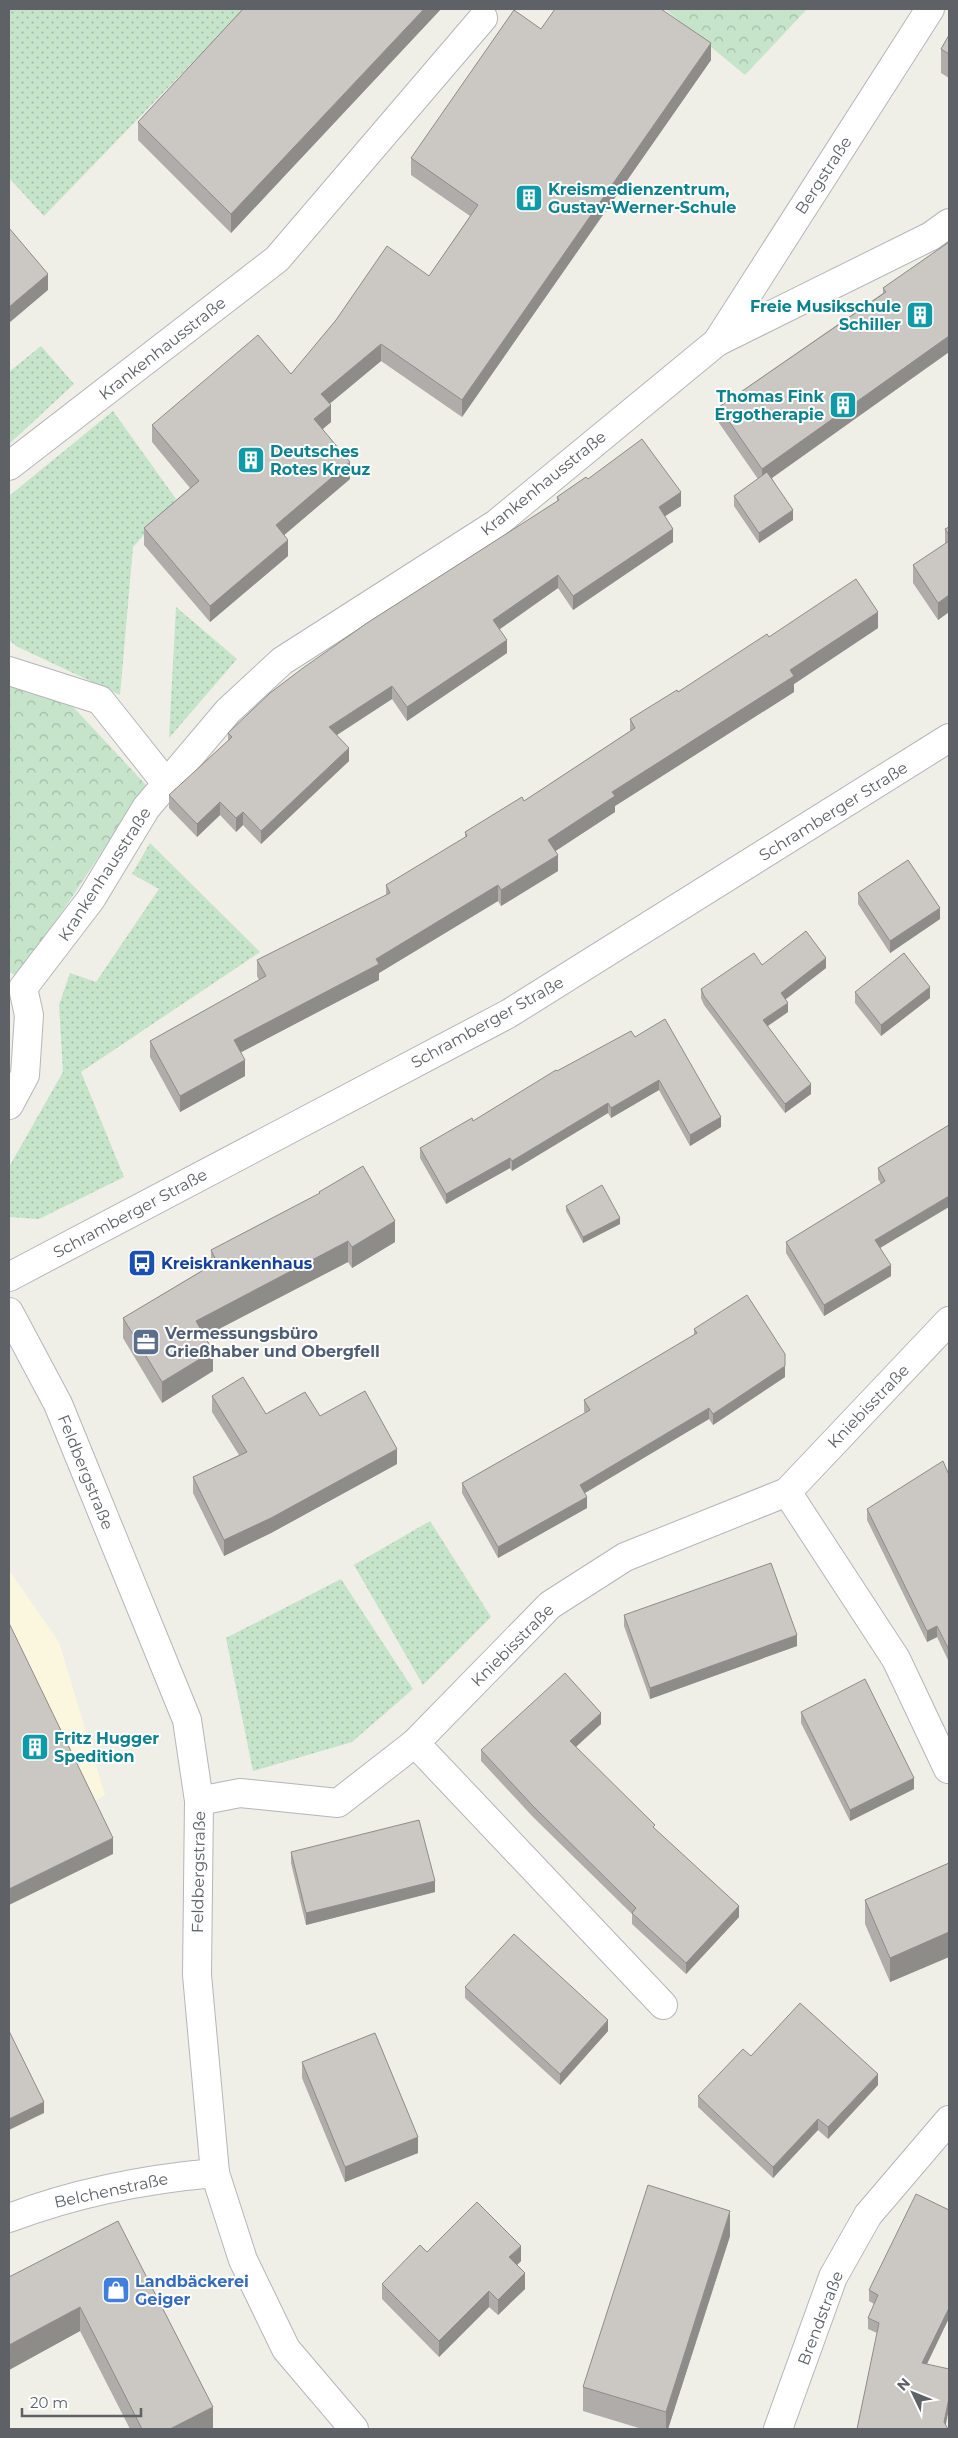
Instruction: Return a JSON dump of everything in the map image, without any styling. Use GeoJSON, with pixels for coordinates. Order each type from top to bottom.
{"type":"FeatureCollection","features":[{"type":"Feature","properties":{"kind":"street","name":"Bergstraße"},"geometry":{"type":"LineString","coordinates":[[717,342],[930,9]]}},
{"type":"Feature","properties":{"kind":"street","name":"Krankenhausstraße"},"geometry":{"type":"LineString","coordinates":[[9,466],[277,259],[483,18]]}},
{"type":"Feature","properties":{"kind":"street","name":"Krankenhausstraße"},"geometry":{"type":"LineString","coordinates":[[9,1105],[25,1075],[29,1015],[16,985],[91,898],[146,808],[228,711],[282,661],[496,524],[717,342],[931,236],[949,223]]}},
{"type":"Feature","properties":{"kind":"street"},"geometry":{"type":"LineString","coordinates":[[9,671],[100,700],[166,783]]}},
{"type":"Feature","properties":{"kind":"street","name":"Schramberger Straße"},"geometry":{"type":"LineString","coordinates":[[9,1277],[508,1014],[949,738]]}},
{"type":"Feature","properties":{"kind":"street","name":"Feldbergstraße"},"geometry":{"type":"LineString","coordinates":[[9,1312],[58,1404],[187,1720],[199,1801],[197,1975],[215,2173],[243,2260],[286,2349],[354,2429]]}},
{"type":"Feature","properties":{"kind":"street","name":"Kniebisstraße"},"geometry":{"type":"LineString","coordinates":[[199,1801],[240,1793],[338,1804],[415,1743],[550,1605],[625,1557],[786,1492],[949,1321]]}},
{"type":"Feature","properties":{"kind":"street"},"geometry":{"type":"LineString","coordinates":[[786,1492],[896,1659],[948,1769]]}},
{"type":"Feature","properties":{"kind":"street"},"geometry":{"type":"LineString","coordinates":[[415,1743],[663,2005]]}},
{"type":"Feature","properties":{"kind":"street","name":"Brendstraße"},"geometry":{"type":"LineString","coordinates":[[778,2429],[833,2277],[868,2215],[949,2120]]}},
{"type":"Feature","properties":{"kind":"street","name":"Belchenstraße"},"geometry":{"type":"LineString","coordinates":[[9,2218],[44,2205],[155,2178],[215,2173]]}},
{"type":"Feature","properties":{"kind":"shaded area"},"geometry":{"type":"Polygon","coordinates":[[[9,1570],[59,1642],[105,1795],[9,1858],[9,1570]]]}},
{"type":"Feature","properties":{"kind":"green space"},"geometry":{"type":"Polygon","coordinates":[[[9,9],[240,9],[242,11],[44,216],[9,178],[9,9]]]}},
{"type":"Feature","properties":{"kind":"green space"},"geometry":{"type":"Polygon","coordinates":[[[665,9],[807,9],[745,75],[665,9]]]}},
{"type":"Feature","properties":{"kind":"green space"},"geometry":{"type":"Polygon","coordinates":[[[41,346],[74,384],[9,444],[9,372],[41,346]]]}},
{"type":"Feature","properties":{"kind":"green space"},"geometry":{"type":"Polygon","coordinates":[[[113,411],[176,499],[133,547],[120,695],[16,646],[9,640],[9,496],[113,411]]]}},
{"type":"Feature","properties":{"kind":"green space"},"geometry":{"type":"Polygon","coordinates":[[[176,607],[237,659],[169,738],[176,607]]]}},
{"type":"Feature","properties":{"kind":"green space"},"geometry":{"type":"Polygon","coordinates":[[[9,681],[61,694],[146,785],[19,977],[9,972],[9,681]]]}},
{"type":"Feature","properties":{"kind":"green space"},"geometry":{"type":"Polygon","coordinates":[[[150,843],[260,952],[81,1072],[124,1177],[39,1219],[9,1217],[9,1167],[63,1072],[59,1005],[70,973],[96,982],[159,889],[132,874],[150,843]]]}},
{"type":"Feature","properties":{"kind":"green space"},"geometry":{"type":"Polygon","coordinates":[[[430,1521],[491,1617],[423,1685],[354,1565],[430,1521]]]}},
{"type":"Feature","properties":{"kind":"green space"},"geometry":{"type":"Polygon","coordinates":[[[341,1579],[413,1689],[352,1742],[253,1771],[226,1638],[341,1579]]]}},
{"type":"Feature","properties":{"kind":"building"},"geometry":{"type":"Polygon","coordinates":[[[243,9],[424,9],[231,214],[138,122],[243,9]]]}},
{"type":"Feature","properties":{"kind":"building","name":"Kreismedienzentrum, Gustav-Werner-Schule"},"geometry":{"type":"Polygon","coordinates":[[[555,9],[661,9],[711,43],[462,400],[381,344],[321,394],[331,405],[314,419],[350,462],[276,525],[288,540],[210,606],[144,528],[199,481],[152,425],[258,335],[291,374],[336,320],[387,246],[429,276],[478,205],[411,158],[514,10],[541,29],[555,9]]]}},
{"type":"Feature","properties":{"kind":"building"},"geometry":{"type":"Polygon","coordinates":[[[949,35],[949,54],[941,49],[949,35]]]}},
{"type":"Feature","properties":{"kind":"building"},"geometry":{"type":"Polygon","coordinates":[[[9,228],[48,274],[9,307],[9,228]]]}},
{"type":"Feature","properties":{"kind":"building"},"geometry":{"type":"Polygon","coordinates":[[[949,242],[949,336],[762,469],[719,407],[886,292],[883,288],[949,242]]]}},
{"type":"Feature","properties":{"kind":"building"},"geometry":{"type":"Polygon","coordinates":[[[642,439],[681,492],[659,507],[673,529],[573,596],[558,575],[493,620],[507,640],[407,707],[392,686],[329,727],[349,748],[261,831],[243,812],[236,818],[220,802],[197,824],[169,795],[232,737],[228,733],[270,693],[303,668],[367,623],[559,500],[557,497],[586,477],[588,479],[642,439]]]}},
{"type":"Feature","properties":{"kind":"building"},"geometry":{"type":"Polygon","coordinates":[[[767,472],[793,510],[759,533],[734,496],[767,472]]]}},
{"type":"Feature","properties":{"kind":"building"},"geometry":{"type":"Polygon","coordinates":[[[949,527],[949,535],[945,529],[949,527]]]}},
{"type":"Feature","properties":{"kind":"building"},"geometry":{"type":"Polygon","coordinates":[[[949,541],[949,595],[938,603],[913,565],[949,541]]]}},
{"type":"Feature","properties":{"kind":"building"},"geometry":{"type":"Polygon","coordinates":[[[856,579],[878,612],[790,670],[794,676],[612,792],[615,796],[548,840],[558,855],[501,890],[498,885],[376,959],[379,964],[234,1040],[245,1060],[180,1096],[150,1041],[266,976],[257,960],[390,893],[386,885],[467,836],[465,832],[522,797],[524,801],[635,728],[630,719],[677,690],[678,692],[767,634],[769,637],[856,579]]]}},
{"type":"Feature","properties":{"kind":"building"},"geometry":{"type":"Polygon","coordinates":[[[908,860],[940,908],[890,941],[858,893],[908,860]]]}},
{"type":"Feature","properties":{"kind":"building"},"geometry":{"type":"Polygon","coordinates":[[[806,931],[826,958],[781,993],[788,1003],[763,1020],[811,1084],[785,1104],[704,996],[701,989],[754,953],[762,965],[806,931]]]}},
{"type":"Feature","properties":{"kind":"building"},"geometry":{"type":"Polygon","coordinates":[[[904,953],[930,987],[881,1025],[855,992],[904,953]]]}},
{"type":"Feature","properties":{"kind":"building"},"geometry":{"type":"Polygon","coordinates":[[[665,1019],[721,1117],[690,1135],[659,1080],[611,1108],[608,1103],[512,1161],[510,1158],[446,1194],[420,1148],[472,1118],[473,1121],[556,1070],[631,1031],[635,1037],[665,1019]]]}},
{"type":"Feature","properties":{"kind":"building"},"geometry":{"type":"Polygon","coordinates":[[[949,1125],[949,1196],[875,1240],[891,1265],[824,1305],[786,1242],[885,1181],[878,1168],[949,1125]]]}},
{"type":"Feature","properties":{"kind":"building"},"geometry":{"type":"Polygon","coordinates":[[[363,1166],[395,1221],[352,1247],[348,1241],[196,1321],[213,1351],[162,1382],[123,1318],[217,1262],[211,1250],[320,1193],[363,1166]]]}},
{"type":"Feature","properties":{"kind":"building"},"geometry":{"type":"Polygon","coordinates":[[[602,1185],[620,1218],[583,1237],[566,1206],[602,1185]]]}},
{"type":"Feature","properties":{"kind":"building"},"geometry":{"type":"Polygon","coordinates":[[[747,1295],[785,1354],[785,1366],[713,1414],[709,1408],[580,1485],[587,1497],[498,1547],[462,1483],[590,1410],[584,1400],[697,1333],[694,1329],[747,1295]]]}},
{"type":"Feature","properties":{"kind":"building"},"geometry":{"type":"Polygon","coordinates":[[[243,1377],[266,1414],[305,1392],[320,1416],[365,1391],[397,1449],[271,1518],[224,1540],[193,1477],[247,1452],[212,1396],[243,1377]]]}},
{"type":"Feature","properties":{"kind":"building"},"geometry":{"type":"Polygon","coordinates":[[[943,1461],[949,1475],[949,1650],[937,1626],[927,1631],[867,1509],[943,1461]]]}},
{"type":"Feature","properties":{"kind":"building"},"geometry":{"type":"Polygon","coordinates":[[[771,1563],[797,1635],[650,1688],[624,1615],[771,1563]]]}},
{"type":"Feature","properties":{"kind":"building","name":"Fritz Hugger Spedition"},"geometry":{"type":"Polygon","coordinates":[[[9,1623],[113,1838],[9,1889],[9,1623]]]}},
{"type":"Feature","properties":{"kind":"building"},"geometry":{"type":"Polygon","coordinates":[[[565,1673],[601,1713],[570,1741],[655,1825],[653,1827],[739,1906],[686,1963],[632,1913],[636,1908],[533,1806],[481,1750],[565,1673]]]}},
{"type":"Feature","properties":{"kind":"building"},"geometry":{"type":"Polygon","coordinates":[[[865,1679],[914,1778],[850,1810],[801,1712],[865,1679]]]}},
{"type":"Feature","properties":{"kind":"building"},"geometry":{"type":"Polygon","coordinates":[[[419,1820],[435,1881],[306,1913],[291,1852],[419,1820]]]}},
{"type":"Feature","properties":{"kind":"building"},"geometry":{"type":"Polygon","coordinates":[[[949,1863],[949,1932],[890,1958],[865,1900],[949,1863]]]}},
{"type":"Feature","properties":{"kind":"building"},"geometry":{"type":"Polygon","coordinates":[[[514,1934],[608,2020],[560,2074],[465,1987],[514,1934]]]}},
{"type":"Feature","properties":{"kind":"building"},"geometry":{"type":"Polygon","coordinates":[[[800,2003],[878,2074],[828,2127],[818,2119],[773,2167],[698,2096],[743,2049],[751,2056],[800,2003]]]}},
{"type":"Feature","properties":{"kind":"building"},"geometry":{"type":"Polygon","coordinates":[[[9,2031],[44,2102],[9,2119],[9,2031]]]}},
{"type":"Feature","properties":{"kind":"building"},"geometry":{"type":"Polygon","coordinates":[[[375,2033],[418,2137],[345,2167],[302,2062],[375,2033]]]}},
{"type":"Feature","properties":{"kind":"building"},"geometry":{"type":"Polygon","coordinates":[[[648,2185],[730,2211],[666,2412],[583,2387],[648,2185]]]}},
{"type":"Feature","properties":{"kind":"building"},"geometry":{"type":"Polygon","coordinates":[[[916,2194],[949,2210],[949,2308],[922,2363],[949,2369],[949,2398],[944,2422],[948,2429],[857,2429],[879,2323],[868,2318],[878,2295],[869,2290],[916,2194]]]}},
{"type":"Feature","properties":{"kind":"building"},"geometry":{"type":"Polygon","coordinates":[[[477,2202],[521,2246],[509,2257],[525,2273],[498,2300],[489,2291],[439,2341],[382,2284],[420,2245],[427,2252],[477,2202]]]}},
{"type":"Feature","properties":{"kind":"building"},"geometry":{"type":"Polygon","coordinates":[[[118,2221],[213,2407],[170,2429],[142,2429],[80,2307],[9,2345],[9,2277],[118,2221]]]}},
{"type":"Feature","properties":{"kind":"place","name":"Kreismedienzentrum, Gustav-Werner-Schule"},"geometry":{"type":"Point","coordinates":[529,198]}},
{"type":"Feature","properties":{"kind":"place","name":"Freie Musikschule Schiller"},"geometry":{"type":"Point","coordinates":[920,315]}},
{"type":"Feature","properties":{"kind":"place","name":"Thomas Fink Ergotherapie"},"geometry":{"type":"Point","coordinates":[843,405]}},
{"type":"Feature","properties":{"kind":"place","name":"Deutsches Rotes Kreuz"},"geometry":{"type":"Point","coordinates":[251,460]}},
{"type":"Feature","properties":{"kind":"place","name":"Kreiskrankenhaus"},"geometry":{"type":"Point","coordinates":[142,1263]}},
{"type":"Feature","properties":{"kind":"place","name":"Vermessungsbüro Grießhaber und Obergfell"},"geometry":{"type":"Point","coordinates":[146,1342]}},
{"type":"Feature","properties":{"kind":"place","name":"Fritz Hugger Spedition"},"geometry":{"type":"Point","coordinates":[35,1747]}},
{"type":"Feature","properties":{"kind":"place","name":"Landbäckerei Geiger"},"geometry":{"type":"Point","coordinates":[116,2290]}}]}
